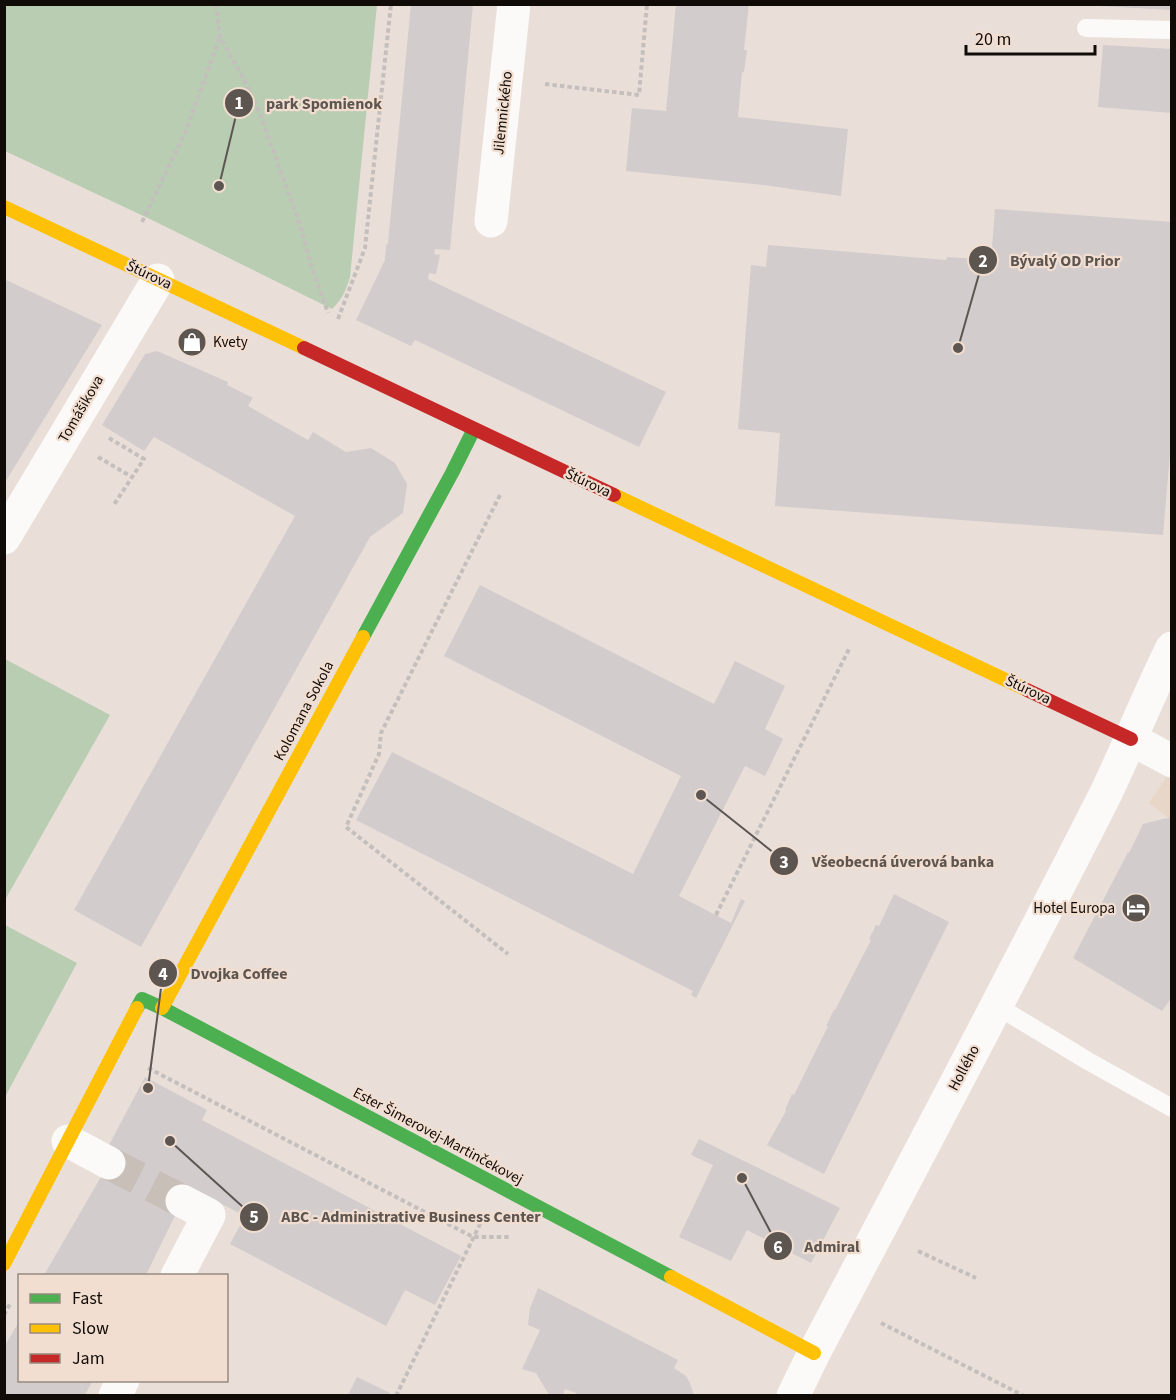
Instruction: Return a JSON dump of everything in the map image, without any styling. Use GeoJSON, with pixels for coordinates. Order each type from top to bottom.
{"type":"FeatureCollection","features":[{"type":"Feature","properties":{"kind":"street","name":"Jilemnického"},"geometry":{"type":"LineString","coordinates":[[491,221],[514,4]]}},
{"type":"Feature","properties":{"kind":"street","name":"Štúrova"},"geometry":{"type":"LineString","coordinates":[[4,207],[1072,711],[1172,761]]}},
{"type":"Feature","properties":{"kind":"street","name":"Tomášikova"},"geometry":{"type":"LineString","coordinates":[[4,538],[158,279]]}},
{"type":"Feature","properties":{"kind":"street","name":"Kolomana Sokola"},"geometry":{"type":"LineString","coordinates":[[162,1008],[474,429]]}},
{"type":"Feature","properties":{"kind":"street","name":"Hollého"},"geometry":{"type":"LineString","coordinates":[[793,1395],[1104,797],[1131,740],[1154,683],[1172,648]]}},
{"type":"Feature","properties":{"kind":"street","name":"Ester Šimerovej-Martinčekovej"},"geometry":{"type":"LineString","coordinates":[[68,1141],[142,999],[814,1353]]}},
{"type":"Feature","properties":{"kind":"street"},"geometry":{"type":"LineString","coordinates":[[4,1264],[68,1141],[109,1163]]}},
{"type":"Feature","properties":{"kind":"street"},"geometry":{"type":"LineString","coordinates":[[178,1274],[208,1215],[182,1201]]}},
{"type":"Feature","properties":{"kind":"lane"},"geometry":{"type":"LineString","coordinates":[[1086,28],[1172,30]]}},
{"type":"Feature","properties":{"kind":"lane"},"geometry":{"type":"LineString","coordinates":[[997,1006],[1172,1108]]}},
{"type":"Feature","properties":{"kind":"path"},"geometry":{"type":"LineString","coordinates":[[216,4],[220,37],[258,108],[300,225],[310,265],[328,313]]}},
{"type":"Feature","properties":{"kind":"path"},"geometry":{"type":"LineString","coordinates":[[338,319],[365,248],[391,4]]}},
{"type":"Feature","properties":{"kind":"path"},"geometry":{"type":"LineString","coordinates":[[506,80],[639,95],[647,4]]}},
{"type":"Feature","properties":{"kind":"path"},"geometry":{"type":"LineString","coordinates":[[142,222],[185,133],[220,37]]}},
{"type":"Feature","properties":{"kind":"path"},"geometry":{"type":"LineString","coordinates":[[105,436],[144,459],[113,506]]}},
{"type":"Feature","properties":{"kind":"path"},"geometry":{"type":"LineString","coordinates":[[500,495],[381,734],[379,754],[346,827],[508,954]]}},
{"type":"Feature","properties":{"kind":"path"},"geometry":{"type":"LineString","coordinates":[[716,915],[849,648]]}},
{"type":"Feature","properties":{"kind":"path"},"geometry":{"type":"LineString","coordinates":[[148,1068],[473,1237],[519,1238]]}},
{"type":"Feature","properties":{"kind":"path"},"geometry":{"type":"LineString","coordinates":[[396,1395],[498,1187]]}},
{"type":"Feature","properties":{"kind":"path"},"geometry":{"type":"LineString","coordinates":[[918,1251],[976,1278]]}},
{"type":"Feature","properties":{"kind":"path"},"geometry":{"type":"LineString","coordinates":[[881,1323],[1024,1395]]}},
{"type":"Feature","properties":{"kind":"shaded area"},"geometry":{"type":"Polygon","coordinates":[[[1171,770],[1171,820],[1149,803],[1171,770]]]}},
{"type":"Feature","properties":{"kind":"green space"},"geometry":{"type":"Polygon","coordinates":[[[5,4],[377,5],[350,277],[335,306],[332,309],[5,151],[5,4]]]}},
{"type":"Feature","properties":{"kind":"green space"},"geometry":{"type":"Polygon","coordinates":[[[5,659],[110,715],[5,900],[5,659]]]}},
{"type":"Feature","properties":{"kind":"green space"},"geometry":{"type":"Polygon","coordinates":[[[5,925],[77,963],[5,1097],[5,925]]]}},
{"type":"Feature","properties":{"kind":"building"},"geometry":{"type":"Polygon","coordinates":[[[411,4],[473,4],[450,250],[435,249],[434,254],[440,255],[436,274],[429,273],[428,279],[666,392],[639,447],[415,340],[411,346],[356,320],[385,260],[388,243],[411,4]]]}},
{"type":"Feature","properties":{"kind":"building"},"geometry":{"type":"Polygon","coordinates":[[[676,4],[749,4],[744,50],[747,50],[744,72],[742,72],[738,117],[848,129],[841,196],[763,185],[626,171],[632,108],[666,111],[676,4]]]}},
{"type":"Feature","properties":{"kind":"building"},"geometry":{"type":"Polygon","coordinates":[[[1098,4],[1172,4],[1172,10],[1098,6],[1098,4]]]}},
{"type":"Feature","properties":{"kind":"building"},"geometry":{"type":"Polygon","coordinates":[[[1103,45],[1172,49],[1172,113],[1098,107],[1103,45]]]}},
{"type":"Feature","properties":{"kind":"building"},"geometry":{"type":"Polygon","coordinates":[[[995,209],[1172,222],[1172,430],[1163,535],[775,506],[780,433],[738,429],[751,265],[766,267],[768,245],[946,260],[947,257],[991,260],[995,209]]]}},
{"type":"Feature","properties":{"kind":"building"},"geometry":{"type":"Polygon","coordinates":[[[4,279],[102,325],[4,484],[4,279]]]}},
{"type":"Feature","properties":{"kind":"building"},"geometry":{"type":"Polygon","coordinates":[[[157,351],[228,382],[227,385],[253,398],[248,406],[308,440],[313,432],[346,452],[371,448],[395,463],[407,484],[403,513],[370,537],[141,947],[74,910],[295,516],[154,437],[144,451],[102,425],[145,354],[157,351]]]}},
{"type":"Feature","properties":{"kind":"building"},"geometry":{"type":"Polygon","coordinates":[[[480,585],[714,704],[735,661],[785,686],[765,729],[783,739],[765,776],[745,766],[679,896],[731,923],[741,899],[745,901],[696,998],[691,995],[693,991],[356,820],[392,752],[633,874],[681,776],[444,656],[480,585]]]}},
{"type":"Feature","properties":{"kind":"building","name":"Hotel Europa"},"geometry":{"type":"Polygon","coordinates":[[[1169,817],[1172,820],[1172,997],[1162,1011],[1073,958],[1143,824],[1169,817]]]}},
{"type":"Feature","properties":{"kind":"building"},"geometry":{"type":"Polygon","coordinates":[[[894,894],[949,922],[824,1174],[767,1145],[871,940],[869,939],[876,925],[879,926],[894,894]]]}},
{"type":"Feature","properties":{"kind":"building"},"geometry":{"type":"Polygon","coordinates":[[[145,1077],[207,1110],[202,1120],[461,1256],[435,1305],[405,1290],[386,1326],[230,1244],[245,1216],[189,1187],[146,1274],[45,1274],[112,1158],[116,1148],[109,1145],[145,1077]]]}},
{"type":"Feature","properties":{"kind":"building"},"geometry":{"type":"Polygon","coordinates":[[[699,1139],[840,1208],[811,1263],[747,1230],[731,1261],[679,1237],[713,1165],[691,1155],[699,1139]]]}},
{"type":"Feature","properties":{"kind":"building"},"geometry":{"type":"Polygon","coordinates":[[[538,1288],[678,1360],[674,1368],[686,1376],[694,1395],[576,1395],[565,1389],[563,1395],[549,1395],[536,1373],[522,1369],[540,1330],[528,1325],[530,1308],[538,1288]]]}},
{"type":"Feature","properties":{"kind":"building"},"geometry":{"type":"Polygon","coordinates":[[[18,1323],[18,1382],[92,1382],[85,1395],[4,1395],[4,1347],[18,1323]]]}},
{"type":"Feature","properties":{"kind":"building"},"geometry":{"type":"Polygon","coordinates":[[[357,1377],[390,1393],[388,1395],[348,1395],[357,1377]]]}},
{"type":"Feature","properties":{"kind":"tunnel"},"geometry":{"type":"LineString","coordinates":[[109,1163],[182,1201]]}},
{"type":"Feature","properties":{"kind":"traffic: fast"},"geometry":{"type":"LineString","coordinates":[[363,637],[474,429]]}},
{"type":"Feature","properties":{"kind":"traffic: fast"},"geometry":{"type":"LineString","coordinates":[[137,1008],[142,999],[162,1008],[671,1277]]}},
{"type":"Feature","properties":{"kind":"traffic: slow"},"geometry":{"type":"LineString","coordinates":[[4,207],[304,348]]}},
{"type":"Feature","properties":{"kind":"traffic: slow"},"geometry":{"type":"LineString","coordinates":[[614,495],[1027,690]]}},
{"type":"Feature","properties":{"kind":"traffic: slow"},"geometry":{"type":"LineString","coordinates":[[162,1008],[363,637]]}},
{"type":"Feature","properties":{"kind":"traffic: slow"},"geometry":{"type":"LineString","coordinates":[[4,1264],[137,1008]]}},
{"type":"Feature","properties":{"kind":"traffic: slow"},"geometry":{"type":"LineString","coordinates":[[671,1277],[814,1353]]}},
{"type":"Feature","properties":{"kind":"traffic: jam"},"geometry":{"type":"LineString","coordinates":[[304,348],[614,495]]}},
{"type":"Feature","properties":{"kind":"traffic: jam"},"geometry":{"type":"LineString","coordinates":[[1027,690],[1131,739]]}},
{"type":"Feature","properties":{"kind":"place","name":"park Spomienok"},"geometry":{"type":"Point","coordinates":[219,186]}},
{"type":"Feature","properties":{"kind":"place","name":"Kvety"},"geometry":{"type":"Point","coordinates":[192,342]}},
{"type":"Feature","properties":{"kind":"place","name":"Bývalý OD Prior"},"geometry":{"type":"Point","coordinates":[958,348]}},
{"type":"Feature","properties":{"kind":"place","name":"Všeobecná úverová banka"},"geometry":{"type":"Point","coordinates":[701,795]}},
{"type":"Feature","properties":{"kind":"place","name":"Hotel Europa"},"geometry":{"type":"Point","coordinates":[1136,908]}},
{"type":"Feature","properties":{"kind":"place","name":"Dvojka Coffee"},"geometry":{"type":"Point","coordinates":[148,1088]}},
{"type":"Feature","properties":{"kind":"place","name":"ABC - Administrative Business Center"},"geometry":{"type":"Point","coordinates":[170,1141]}},
{"type":"Feature","properties":{"kind":"place","name":"Admiral"},"geometry":{"type":"Point","coordinates":[742,1178]}}]}
